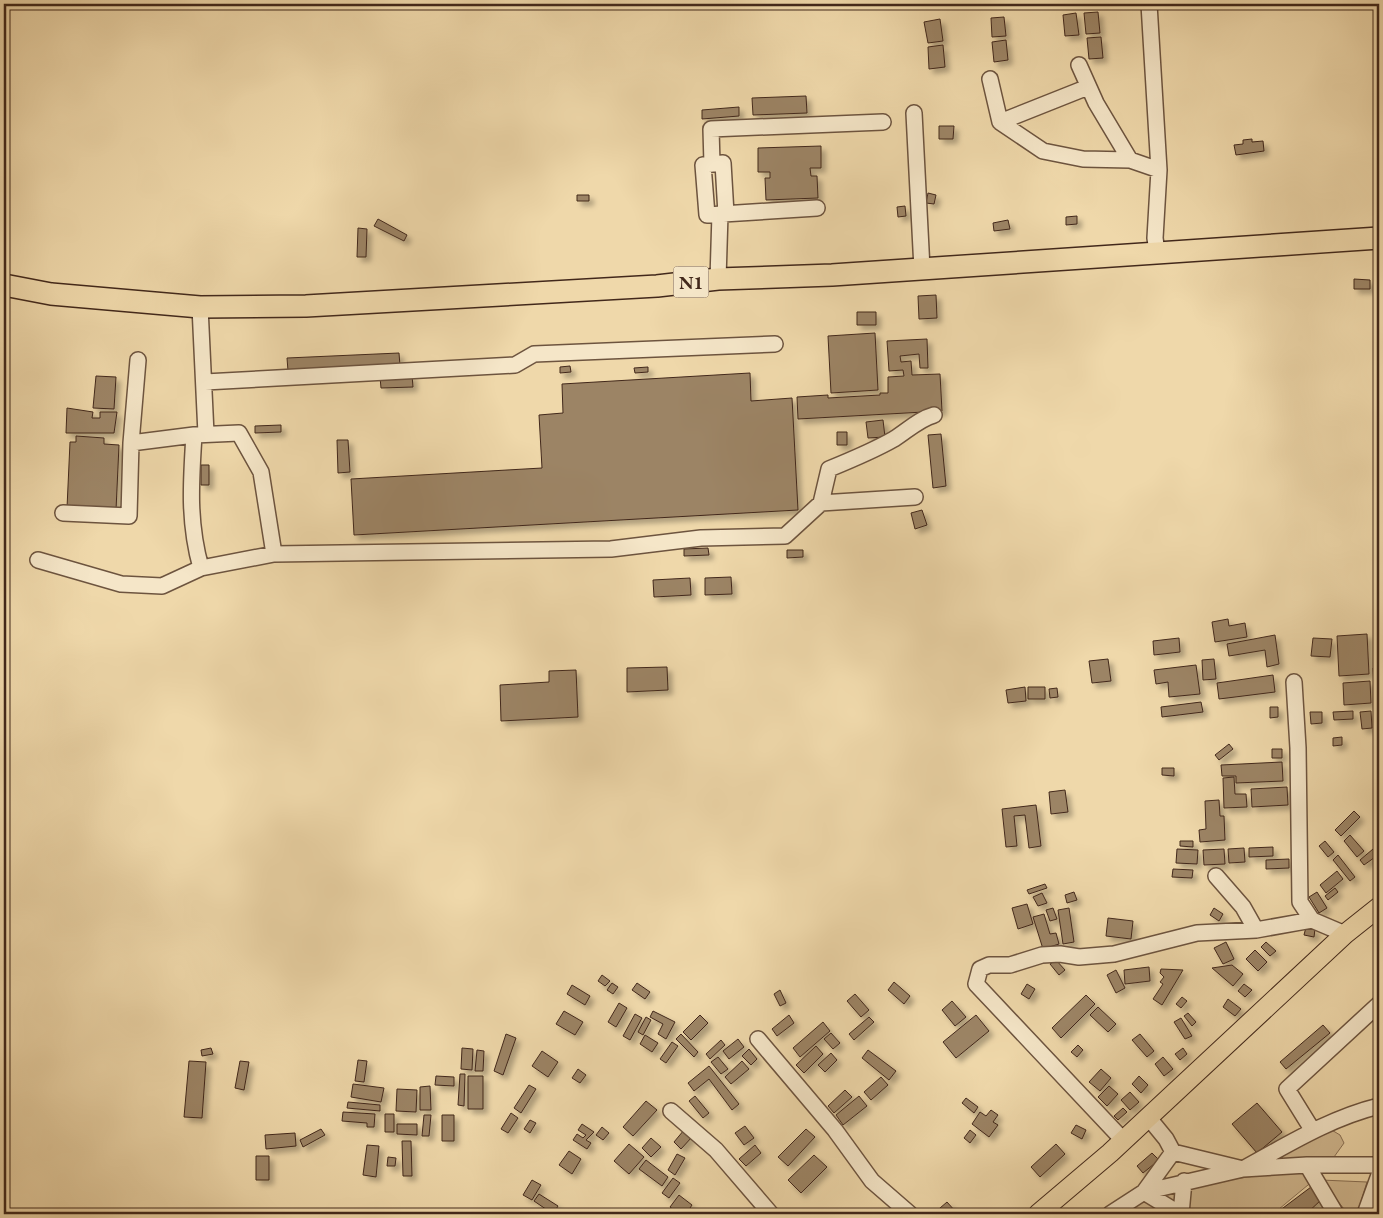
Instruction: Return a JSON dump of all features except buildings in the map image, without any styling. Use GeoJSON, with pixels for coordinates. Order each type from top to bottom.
{"type":"FeatureCollection","features":[{"type":"Feature","properties":{"kind":"highway","name":"N1"},"geometry":{"type":"LineString","coordinates":[[4,285],[51,294],[200,308],[306,306],[657,286],[718,279],[832,276],[1379,238]]}},
{"type":"Feature","properties":{"kind":"main road"},"geometry":{"type":"LineString","coordinates":[[1038,1214],[1123,1140],[1345,934],[1379,907]]}},
{"type":"Feature","properties":{"kind":"street"},"geometry":{"type":"LineString","coordinates":[[1149,4],[1159,170],[1155,238],[1157,252]]}},
{"type":"Feature","properties":{"kind":"street"},"geometry":{"type":"LineString","coordinates":[[1079,65],[1088,87],[1130,160]]}},
{"type":"Feature","properties":{"kind":"street"},"geometry":{"type":"LineString","coordinates":[[990,78],[1000,122],[1043,151],[1083,159],[1130,160],[1159,170]]}},
{"type":"Feature","properties":{"kind":"street"},"geometry":{"type":"LineString","coordinates":[[1000,122],[1088,87]]}},
{"type":"Feature","properties":{"kind":"street"},"geometry":{"type":"LineString","coordinates":[[914,113],[922,269]]}},
{"type":"Feature","properties":{"kind":"street"},"geometry":{"type":"LineString","coordinates":[[718,279],[723,214],[723,163],[712,164],[711,129],[883,122]]}},
{"type":"Feature","properties":{"kind":"street"},"geometry":{"type":"LineString","coordinates":[[723,214],[817,208]]}},
{"type":"Feature","properties":{"kind":"street"},"geometry":{"type":"LineString","coordinates":[[200,308],[205,382],[200,435],[190,503],[193,538],[200,568]]}},
{"type":"Feature","properties":{"kind":"street"},"geometry":{"type":"LineString","coordinates":[[205,382],[515,365],[534,354],[775,344]]}},
{"type":"Feature","properties":{"kind":"street"},"geometry":{"type":"LineString","coordinates":[[63,513],[129,516],[131,443],[138,360]]}},
{"type":"Feature","properties":{"kind":"street"},"geometry":{"type":"LineString","coordinates":[[38,560],[121,584],[162,586],[200,568],[274,554],[611,548],[701,538],[785,536],[821,503],[829,468],[870,453],[906,432],[925,418],[934,415]]}},
{"type":"Feature","properties":{"kind":"street"},"geometry":{"type":"LineString","coordinates":[[131,443],[200,435],[239,433],[261,472],[274,554]]}},
{"type":"Feature","properties":{"kind":"street"},"geometry":{"type":"LineString","coordinates":[[821,503],[914,497]]}},
{"type":"Feature","properties":{"kind":"street"},"geometry":{"type":"LineString","coordinates":[[1294,682],[1298,748],[1300,902],[1312,920]]}},
{"type":"Feature","properties":{"kind":"street"},"geometry":{"type":"LineString","coordinates":[[1216,876],[1243,907],[1256,930]]}},
{"type":"Feature","properties":{"kind":"street"},"geometry":{"type":"LineString","coordinates":[[1123,1140],[976,984],[980,969],[989,965],[1010,965],[1042,955],[1060,954],[1079,957],[1114,954],[1197,934],[1256,930],[1312,920],[1345,934]]}},
{"type":"Feature","properties":{"kind":"street"},"geometry":{"type":"LineString","coordinates":[[1313,1131],[1287,1089],[1379,1004]]}},
{"type":"Feature","properties":{"kind":"street"},"geometry":{"type":"LineString","coordinates":[[758,1039],[835,1130],[872,1180],[910,1214]]}},
{"type":"Feature","properties":{"kind":"street"},"geometry":{"type":"LineString","coordinates":[[1148,1117],[1166,1139],[1173,1152],[1243,1170],[1313,1131],[1352,1112],[1379,1106]]}},
{"type":"Feature","properties":{"kind":"street"},"geometry":{"type":"LineString","coordinates":[[671,1111],[716,1150],[771,1214]]}},
{"type":"Feature","properties":{"kind":"street"},"geometry":{"type":"LineString","coordinates":[[1144,1192],[1173,1152]]}},
{"type":"Feature","properties":{"kind":"street"},"geometry":{"type":"LineString","coordinates":[[1307,1165],[1336,1214]]}},
{"type":"Feature","properties":{"kind":"street"},"geometry":{"type":"LineString","coordinates":[[1110,1214],[1144,1192],[1184,1181],[1243,1170],[1307,1165],[1379,1165]]}},
{"type":"Feature","properties":{"kind":"street"},"geometry":{"type":"LineString","coordinates":[[1365,1214],[1379,1176]]}},
{"type":"Feature","properties":{"kind":"street"},"geometry":{"type":"LineString","coordinates":[[1144,1192],[1181,1214],[1184,1181]]}},
{"type":"Feature","properties":{"kind":"shaded area"},"geometry":{"type":"Polygon","coordinates":[[[1330,1129],[1340,1135],[1344,1143],[1334,1157],[1261,1164],[1330,1129]]]}},
{"type":"Feature","properties":{"kind":"shaded area"},"geometry":{"type":"Polygon","coordinates":[[[1305,1169],[1314,1180],[1273,1214],[1119,1214],[1143,1199],[1191,1185],[1305,1169]]]}},
{"type":"Feature","properties":{"kind":"shaded area"},"geometry":{"type":"Polygon","coordinates":[[[1321,1180],[1367,1182],[1357,1214],[1348,1214],[1321,1180]]]}}]}
